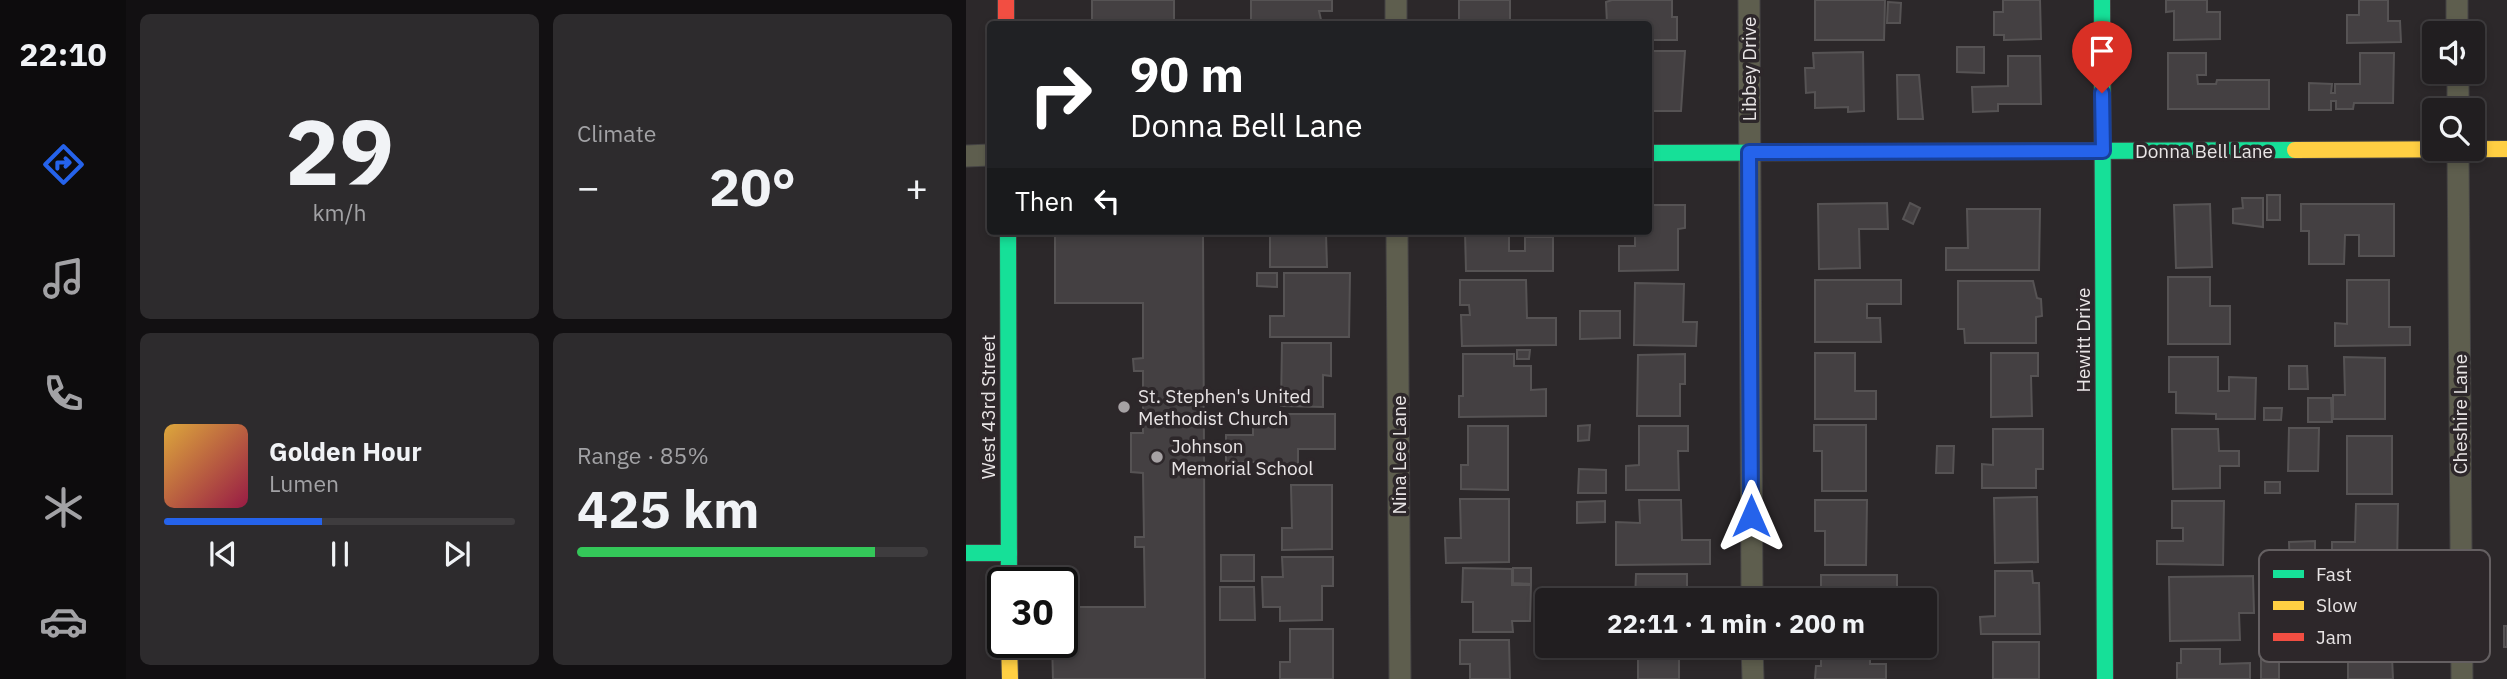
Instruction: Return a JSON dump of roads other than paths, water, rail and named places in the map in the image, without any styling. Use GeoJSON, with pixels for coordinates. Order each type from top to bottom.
{"type":"FeatureCollection","features":[{"type":"Feature","properties":{"kind":"street"},"geometry":{"type":"LineString","coordinates":[[1006,0],[1006,21]]}},
{"type":"Feature","properties":{"kind":"street"},"geometry":{"type":"LineString","coordinates":[[1395,0],[1396,21]]}},
{"type":"Feature","properties":{"kind":"street","name":"Libbey Drive"},"geometry":{"type":"LineString","coordinates":[[1749,0],[1752,588]]}},
{"type":"Feature","properties":{"kind":"street","name":"Hewitt Drive"},"geometry":{"type":"LineString","coordinates":[[2102,0],[2105,679]]}},
{"type":"Feature","properties":{"kind":"street"},"geometry":{"type":"LineString","coordinates":[[2457,0],[2457,21]]}},
{"type":"Feature","properties":{"kind":"street","name":"Donna Bell Lane"},"geometry":{"type":"LineString","coordinates":[[1652,153],[2422,149]]}},
{"type":"Feature","properties":{"kind":"street","name":"Donna Bell Lane"},"geometry":{"type":"LineString","coordinates":[[2485,149],[2507,149]]}},
{"type":"Feature","properties":{"kind":"street"},"geometry":{"type":"LineString","coordinates":[[966,156],[987,155]]}},
{"type":"Feature","properties":{"kind":"street","name":"Cheshire Lane"},"geometry":{"type":"LineString","coordinates":[[2458,161],[2461,550]]}},
{"type":"Feature","properties":{"kind":"street","name":"West 43rd Street"},"geometry":{"type":"LineString","coordinates":[[1008,235],[1009,567]]}},
{"type":"Feature","properties":{"kind":"street","name":"Nina Lee Lane"},"geometry":{"type":"LineString","coordinates":[[1397,235],[1400,679]]}},
{"type":"Feature","properties":{"kind":"street"},"geometry":{"type":"LineString","coordinates":[[966,553],[1009,554]]}},
{"type":"Feature","properties":{"kind":"street"},"geometry":{"type":"LineString","coordinates":[[1009,658],[1010,679]]}},
{"type":"Feature","properties":{"kind":"street"},"geometry":{"type":"LineString","coordinates":[[1752,658],[1753,679]]}},
{"type":"Feature","properties":{"kind":"place","name":"St. Stephen's United Methodist Church"},"geometry":{"type":"Point","coordinates":[1124,407]}},
{"type":"Feature","properties":{"kind":"place","name":"Johnson Memorial School"},"geometry":{"type":"Point","coordinates":[1157,457]}}]}
